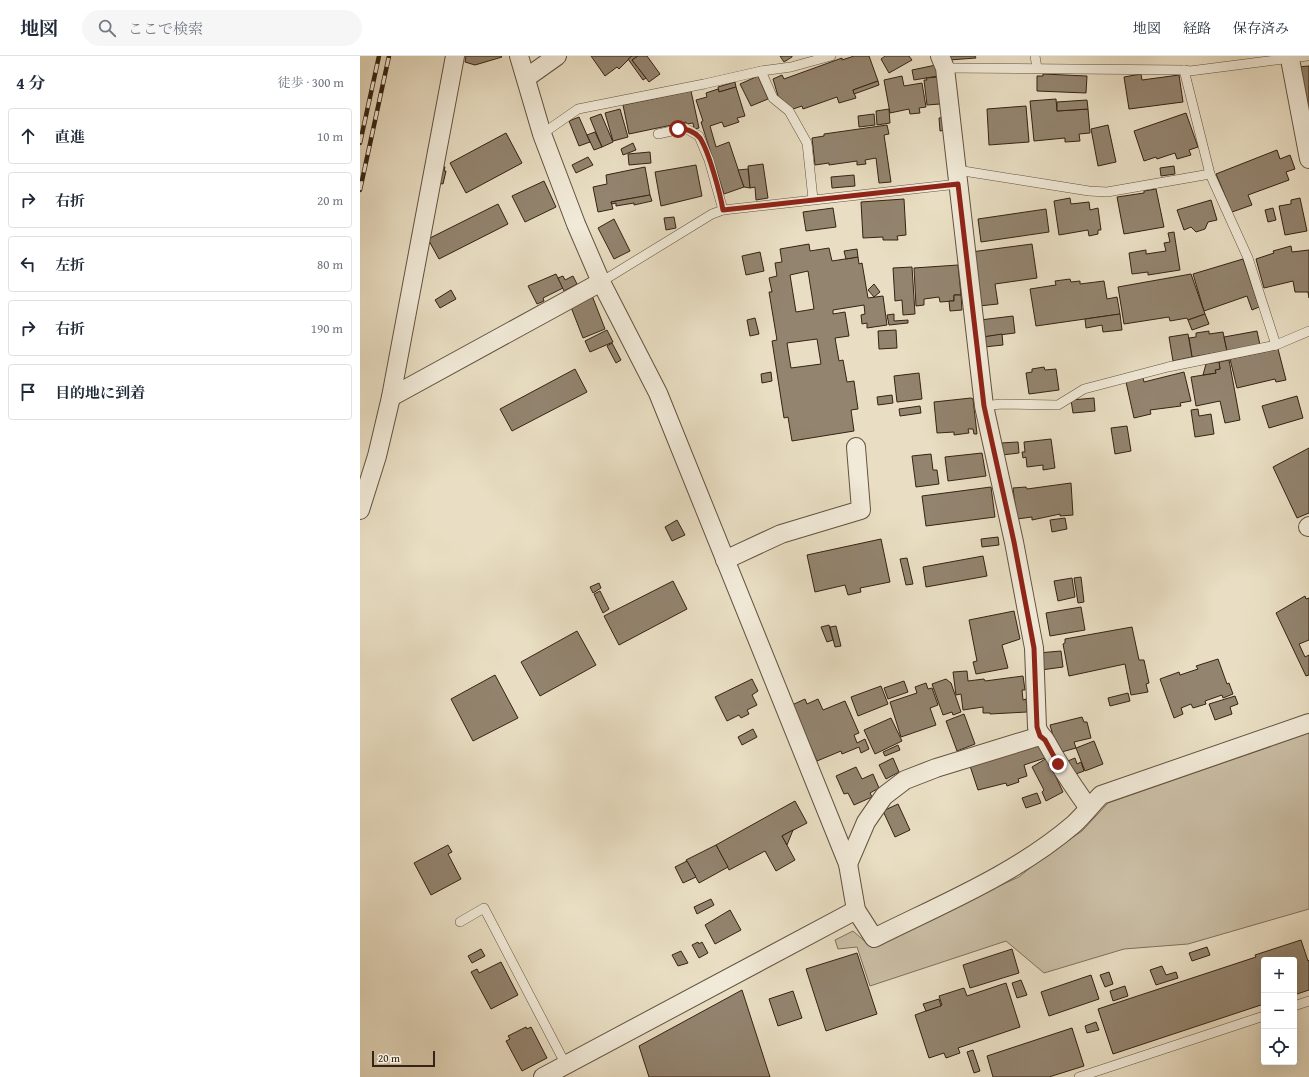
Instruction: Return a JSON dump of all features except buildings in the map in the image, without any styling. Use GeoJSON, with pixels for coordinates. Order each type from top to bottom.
{"type":"FeatureCollection","features":[{"type":"Feature","properties":{"kind":"street"},"geometry":{"type":"LineString","coordinates":[[360,510],[377,456],[391,397],[455,56]]}},
{"type":"Feature","properties":{"kind":"street"},"geometry":{"type":"LineString","coordinates":[[519,56],[542,134],[576,224],[601,282],[658,393],[848,864],[856,910],[874,938],[1016,866],[1075,823],[1088,807],[1101,795],[1309,723]]}},
{"type":"Feature","properties":{"kind":"street"},"geometry":{"type":"LineString","coordinates":[[526,78],[557,56]]}},
{"type":"Feature","properties":{"kind":"street"},"geometry":{"type":"LineString","coordinates":[[1299,58],[1309,160]]}},
{"type":"Feature","properties":{"kind":"street"},"geometry":{"type":"LineString","coordinates":[[943,62],[984,406],[1014,542],[1034,648],[1037,727],[1040,736],[1045,740],[1058,764],[1088,807]]}},
{"type":"Feature","properties":{"kind":"street"},"geometry":{"type":"LineString","coordinates":[[391,397],[601,282]]}},
{"type":"Feature","properties":{"kind":"street"},"geometry":{"type":"LineString","coordinates":[[725,560],[781,534],[861,510],[856,447]]}},
{"type":"Feature","properties":{"kind":"street"},"geometry":{"type":"LineString","coordinates":[[848,864],[866,822],[884,796],[905,780],[936,768],[1040,736]]}},
{"type":"Feature","properties":{"kind":"street"},"geometry":{"type":"LineString","coordinates":[[543,1077],[856,910]]}},
{"type":"Feature","properties":{"kind":"lane"},"geometry":{"type":"LineString","coordinates":[[542,134],[578,109],[704,84],[761,70],[791,68],[831,56]]}},
{"type":"Feature","properties":{"kind":"lane"},"geometry":{"type":"LineString","coordinates":[[1035,56],[1037,68]]}},
{"type":"Feature","properties":{"kind":"lane"},"geometry":{"type":"LineString","coordinates":[[943,62],[1037,68],[1190,71],[1262,59],[1299,58]]}},
{"type":"Feature","properties":{"kind":"lane"},"geometry":{"type":"LineString","coordinates":[[761,70],[773,98],[789,112],[806,143],[813,199]]}},
{"type":"Feature","properties":{"kind":"lane"},"geometry":{"type":"LineString","coordinates":[[1184,70],[1210,174],[1248,258],[1276,345]]}},
{"type":"Feature","properties":{"kind":"lane"},"geometry":{"type":"LineString","coordinates":[[658,134],[685,128],[699,136],[709,160],[723,210]]}},
{"type":"Feature","properties":{"kind":"lane"},"geometry":{"type":"LineString","coordinates":[[601,282],[712,214],[723,210],[813,199],[957,177],[1107,192],[1210,174]]}},
{"type":"Feature","properties":{"kind":"lane"},"geometry":{"type":"LineString","coordinates":[[984,406],[1058,405],[1068,397],[1091,387],[1168,367],[1276,345],[1309,331]]}},
{"type":"Feature","properties":{"kind":"lane"},"geometry":{"type":"LineString","coordinates":[[460,922],[484,908],[566,1064]]}},
{"type":"Feature","properties":{"kind":"lane"},"geometry":{"type":"LineString","coordinates":[[1297,1005],[1309,1001]]}},
{"type":"Feature","properties":{"kind":"lane"},"geometry":{"type":"LineString","coordinates":[[1079,1077],[1261,1017]]}},
{"type":"Feature","properties":{"kind":"shaded area"},"geometry":{"type":"Polygon","coordinates":[[[1309,733],[1309,909],[1188,944],[1124,949],[1044,973],[1006,941],[870,986],[857,947],[838,949],[835,940],[853,931],[868,944],[1019,877],[1037,862],[1082,831],[1108,803],[1309,733]]]}},
{"type":"Feature","properties":{"kind":"railway"},"geometry":{"type":"LineString","coordinates":[[360,143],[379,56]]}},
{"type":"Feature","properties":{"kind":"railway"},"geometry":{"type":"LineString","coordinates":[[360,190],[389,56]]}},
{"type":"Feature","properties":{"kind":"route"},"geometry":{"type":"LineString","coordinates":[[678,129],[685,128],[699,136],[709,160],[723,210],[958,184],[984,406],[1014,542],[1034,648],[1037,727],[1040,736],[1045,740],[1058,764]]}}]}
